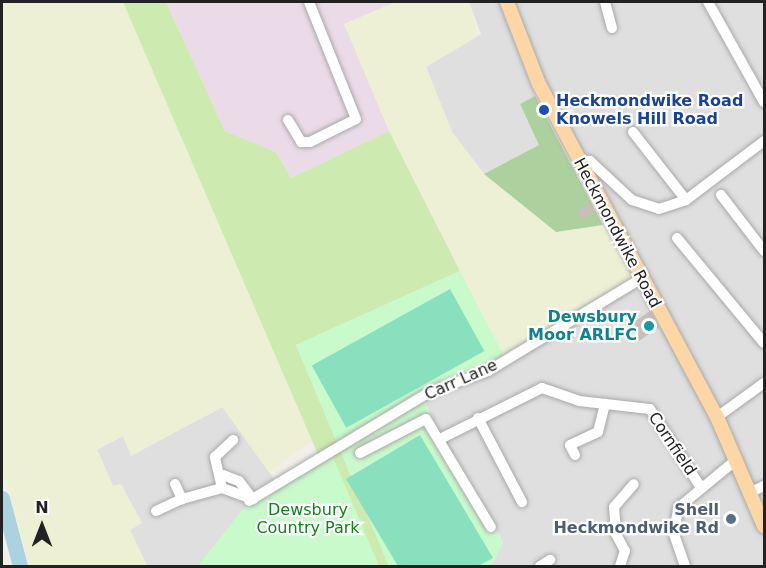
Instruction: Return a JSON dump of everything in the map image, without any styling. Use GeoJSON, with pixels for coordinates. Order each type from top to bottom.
{"type":"FeatureCollection","features":[{"type":"Feature","properties":{"kind":"main road","name":"Heckmondwike Road"},"geometry":{"type":"LineString","coordinates":[[507,2],[577,160],[717,417],[765,526]]}},
{"type":"Feature","properties":{"kind":"street"},"geometry":{"type":"LineString","coordinates":[[288,120],[301,142],[310,142],[356,119],[309,2]]}},
{"type":"Feature","properties":{"kind":"street"},"geometry":{"type":"LineString","coordinates":[[605,2],[612,28]]}},
{"type":"Feature","properties":{"kind":"street"},"geometry":{"type":"LineString","coordinates":[[708,2],[765,102]]}},
{"type":"Feature","properties":{"kind":"street"},"geometry":{"type":"LineString","coordinates":[[633,132],[686,200]]}},
{"type":"Feature","properties":{"kind":"street"},"geometry":{"type":"LineString","coordinates":[[577,160],[590,161],[619,190],[647,206],[668,208],[686,200],[764,143]]}},
{"type":"Feature","properties":{"kind":"street"},"geometry":{"type":"LineString","coordinates":[[721,195],[765,251]]}},
{"type":"Feature","properties":{"kind":"street"},"geometry":{"type":"LineString","coordinates":[[677,238],[765,343]]}},
{"type":"Feature","properties":{"kind":"street","name":"Carr Lane"},"geometry":{"type":"LineString","coordinates":[[251,500],[430,392],[488,371],[642,278]]}},
{"type":"Feature","properties":{"kind":"street"},"geometry":{"type":"LineString","coordinates":[[717,417],[765,383]]}},
{"type":"Feature","properties":{"kind":"street","name":"Cornfield"},"geometry":{"type":"LineString","coordinates":[[441,439],[478,418],[542,388],[605,404],[650,409],[700,486]]}},
{"type":"Feature","properties":{"kind":"street"},"geometry":{"type":"LineString","coordinates":[[575,455],[570,445],[598,432],[605,404]]}},
{"type":"Feature","properties":{"kind":"street"},"geometry":{"type":"LineString","coordinates":[[478,418],[522,502]]}},
{"type":"Feature","properties":{"kind":"street"},"geometry":{"type":"LineString","coordinates":[[360,453],[426,419],[441,439],[492,527]]}},
{"type":"Feature","properties":{"kind":"street"},"geometry":{"type":"LineString","coordinates":[[222,488],[223,475],[215,457],[233,440]]}},
{"type":"Feature","properties":{"kind":"street"},"geometry":{"type":"LineString","coordinates":[[685,567],[675,517],[700,486],[736,460]]}},
{"type":"Feature","properties":{"kind":"street"},"geometry":{"type":"LineString","coordinates":[[223,475],[239,481],[251,500]]}},
{"type":"Feature","properties":{"kind":"street"},"geometry":{"type":"LineString","coordinates":[[175,484],[182,499]]}},
{"type":"Feature","properties":{"kind":"street"},"geometry":{"type":"LineString","coordinates":[[620,567],[625,551],[616,534],[614,507],[634,484]]}},
{"type":"Feature","properties":{"kind":"street"},"geometry":{"type":"LineString","coordinates":[[751,492],[765,486]]}},
{"type":"Feature","properties":{"kind":"street"},"geometry":{"type":"LineString","coordinates":[[156,511],[182,499],[222,488],[251,500]]}},
{"type":"Feature","properties":{"kind":"street"},"geometry":{"type":"LineString","coordinates":[[540,567],[550,560]]}},
{"type":"Feature","properties":{"kind":"shaded area"},"geometry":{"type":"Polygon","coordinates":[[[166,2],[396,2],[345,24],[389,131],[291,178],[276,152],[225,131],[166,2]]]}},
{"type":"Feature","properties":{"kind":"shaded area"},"geometry":{"type":"Polygon","coordinates":[[[469,2],[500,2],[535,96],[520,104],[540,145],[484,174],[452,132],[426,67],[481,34],[469,2]]]}},
{"type":"Feature","properties":{"kind":"shaded area"},"geometry":{"type":"Polygon","coordinates":[[[509,2],[764,2],[764,566],[491,566],[503,542],[440,439],[424,403],[430,392],[488,371],[642,278],[577,160],[509,2]]]}},
{"type":"Feature","properties":{"kind":"shaded area"},"geometry":{"type":"Polygon","coordinates":[[[223,407],[281,489],[211,566],[147,566],[130,530],[142,523],[113,486],[97,450],[123,436],[131,455],[223,407]]]}},
{"type":"Feature","properties":{"kind":"green space"},"geometry":{"type":"Polygon","coordinates":[[[2,2],[123,2],[312,441],[269,472],[222,407],[131,456],[123,436],[97,449],[113,486],[121,484],[142,523],[130,530],[147,566],[29,566],[2,464],[2,2]]]}},
{"type":"Feature","properties":{"kind":"green space"},"geometry":{"type":"Polygon","coordinates":[[[123,2],[166,2],[225,131],[276,152],[291,178],[389,131],[460,271],[296,345],[389,566],[366,566],[123,2]]]}},
{"type":"Feature","properties":{"kind":"green space"},"geometry":{"type":"Polygon","coordinates":[[[396,2],[469,2],[478,36],[426,67],[452,132],[484,174],[556,232],[603,225],[633,278],[504,356],[389,131],[344,24],[396,2]]]}},
{"type":"Feature","properties":{"kind":"green space"},"geometry":{"type":"Polygon","coordinates":[[[535,96],[603,225],[556,232],[484,174],[539,145],[520,104],[535,96]]]}},
{"type":"Feature","properties":{"kind":"green space"},"geometry":{"type":"Polygon","coordinates":[[[460,271],[504,356],[421,389],[440,439],[503,543],[491,566],[389,566],[296,345],[460,271]]]}},
{"type":"Feature","properties":{"kind":"green space"},"geometry":{"type":"Polygon","coordinates":[[[450,289],[484,351],[346,428],[312,366],[450,289]]]}},
{"type":"Feature","properties":{"kind":"green space"},"geometry":{"type":"Polygon","coordinates":[[[420,435],[493,558],[478,566],[398,566],[346,479],[420,435]]]}},
{"type":"Feature","properties":{"kind":"green space","name":"Dewsbury Country Park"},"geometry":{"type":"Polygon","coordinates":[[[330,450],[379,566],[198,566],[249,501],[330,450]]]}},
{"type":"Feature","properties":{"kind":"building"},"geometry":{"type":"Polygon","coordinates":[[[590,203],[595,212],[582,219],[577,210],[590,203]]]}},
{"type":"Feature","properties":{"kind":"building","name":"Dewsbury Moor ARLFC"},"geometry":{"type":"Polygon","coordinates":[[[650,311],[659,327],[639,341],[634,322],[650,311]]]}},
{"type":"Feature","properties":{"kind":"waterway"},"geometry":{"type":"LineString","coordinates":[[2,498],[20,566]]}},
{"type":"Feature","properties":{"kind":"place","name":"Heckmondwike Road Knowels Hill Road"},"geometry":{"type":"Point","coordinates":[544,110]}},
{"type":"Feature","properties":{"kind":"place","name":"Dewsbury Moor ARLFC"},"geometry":{"type":"Point","coordinates":[649,326]}},
{"type":"Feature","properties":{"kind":"place","name":"Shell Heckmondwike Rd"},"geometry":{"type":"Point","coordinates":[731,519]}}]}
